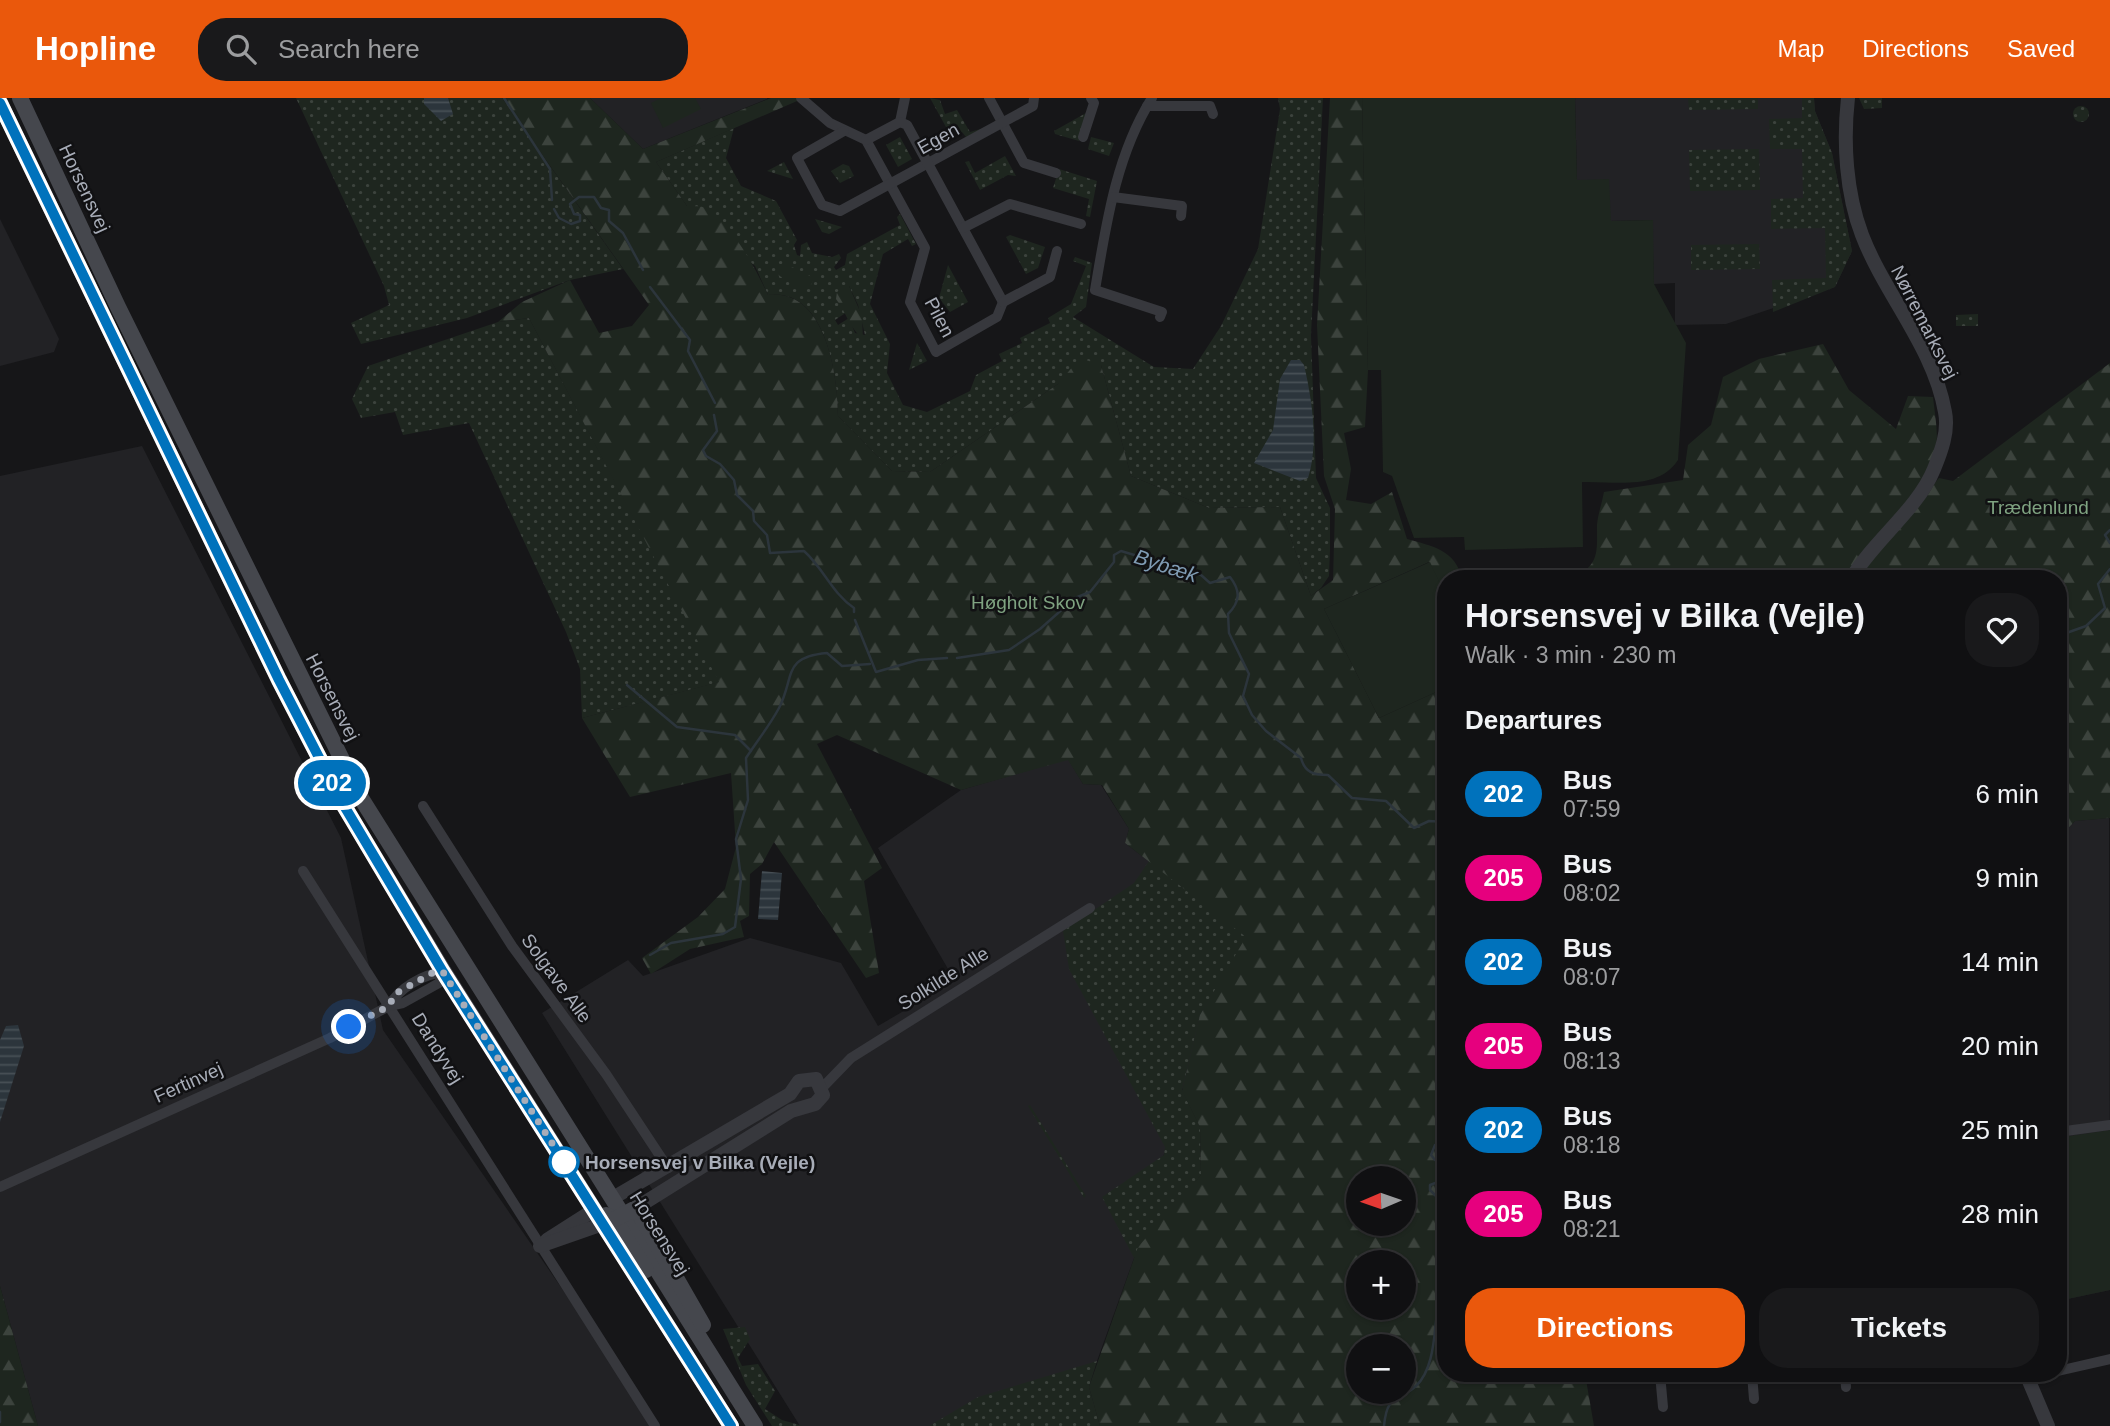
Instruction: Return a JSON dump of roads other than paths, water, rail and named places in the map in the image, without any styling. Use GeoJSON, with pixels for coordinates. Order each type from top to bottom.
{"type":"FeatureCollection","features":[{"type":"Feature","properties":{"kind":"main road","name":"Horsensvej"},"geometry":{"type":"LineString","coordinates":[[20,98],[118,307],[355,787],[535,1079],[605,1203],[619,1216],[731,1426]]}},
{"type":"Feature","properties":{"kind":"main road","name":"Horsensvej"},"geometry":{"type":"LineString","coordinates":[[0,103],[284,691],[438,972],[537,1120],[560,1140],[593,1189],[619,1216],[755,1426]]}},
{"type":"Feature","properties":{"kind":"main road"},"geometry":{"type":"LineString","coordinates":[[438,972],[460,961]]}},
{"type":"Feature","properties":{"kind":"main road"},"geometry":{"type":"LineString","coordinates":[[438,972],[455,973],[465,982],[512,1057],[535,1079]]}},
{"type":"Feature","properties":{"kind":"main road"},"geometry":{"type":"LineString","coordinates":[[619,1216],[708,1335],[713,1361]]}},
{"type":"Feature","properties":{"kind":"street"},"geometry":{"type":"LineString","coordinates":[[801,98],[830,124],[866,140],[891,184]]}},
{"type":"Feature","properties":{"kind":"street"},"geometry":{"type":"LineString","coordinates":[[900,122],[905,98]]}},
{"type":"Feature","properties":{"kind":"street"},"geometry":{"type":"LineString","coordinates":[[989,98],[1024,163],[1056,173]]}},
{"type":"Feature","properties":{"kind":"street","name":"Egen"},"geometry":{"type":"LineString","coordinates":[[844,131],[797,158],[822,205],[840,211],[1033,106],[1034,98]]}},
{"type":"Feature","properties":{"kind":"street"},"geometry":{"type":"LineString","coordinates":[[1083,137],[1094,103],[1091,98]]}},
{"type":"Feature","properties":{"kind":"street","name":"Nørremarksvej"},"geometry":{"type":"LineString","coordinates":[[1848,98],[1847,164],[1861,232],[1938,386],[1946,415],[1943,443],[1933,472],[1858,570]]}},
{"type":"Feature","properties":{"kind":"street"},"geometry":{"type":"LineString","coordinates":[[1160,317],[1162,312],[1095,290],[1113,197],[1123,161],[1149,102],[1210,106],[1213,114]]}},
{"type":"Feature","properties":{"kind":"street"},"geometry":{"type":"LineString","coordinates":[[866,140],[900,122]]}},
{"type":"Feature","properties":{"kind":"street"},"geometry":{"type":"LineString","coordinates":[[900,122],[907,125],[1003,302],[1050,277],[1057,250]]}},
{"type":"Feature","properties":{"kind":"street","name":"Pilen"},"geometry":{"type":"LineString","coordinates":[[891,184],[925,247],[910,302],[936,352],[997,317],[1003,302]]}},
{"type":"Feature","properties":{"kind":"street"},"geometry":{"type":"LineString","coordinates":[[1113,197],[1182,206],[1181,216]]}},
{"type":"Feature","properties":{"kind":"street"},"geometry":{"type":"LineString","coordinates":[[963,228],[1010,204],[1081,224]]}},
{"type":"Feature","properties":{"kind":"street","name":"Solgave Alle"},"geometry":{"type":"LineString","coordinates":[[423,806],[512,946],[606,1074],[668,1168]]}},
{"type":"Feature","properties":{"kind":"street","name":"Dandyvej"},"geometry":{"type":"LineString","coordinates":[[303,871],[654,1426]]}},
{"type":"Feature","properties":{"kind":"street","name":"Solkilde Alle"},"geometry":{"type":"LineString","coordinates":[[605,1203],[790,1094],[799,1081],[819,1084],[847,1061],[1090,908]]}},
{"type":"Feature","properties":{"kind":"street","name":"Fertinvej"},"geometry":{"type":"LineString","coordinates":[[0,1188],[330,1038],[389,1006],[402,1003],[439,983],[438,972]]}},
{"type":"Feature","properties":{"kind":"street","name":"Solkilde Alle"},"geometry":{"type":"LineString","coordinates":[[619,1216],[791,1111],[815,1104],[822,1095],[819,1084]]}},
{"type":"Feature","properties":{"kind":"street"},"geometry":{"type":"LineString","coordinates":[[2067,1131],[2110,1125]]}},
{"type":"Feature","properties":{"kind":"street"},"geometry":{"type":"LineString","coordinates":[[540,1246],[605,1203]]}},
{"type":"Feature","properties":{"kind":"street"},"geometry":{"type":"LineString","coordinates":[[540,1246],[619,1216]]}},
{"type":"Feature","properties":{"kind":"street"},"geometry":{"type":"LineString","coordinates":[[2067,1369],[2110,1359]]}},
{"type":"Feature","properties":{"kind":"street"},"geometry":{"type":"LineString","coordinates":[[1661,1382],[1663,1407]]}},
{"type":"Feature","properties":{"kind":"street"},"geometry":{"type":"LineString","coordinates":[[1753,1382],[1754,1399]]}},
{"type":"Feature","properties":{"kind":"street"},"geometry":{"type":"LineString","coordinates":[[1846,1382],[1846,1387]]}},
{"type":"Feature","properties":{"kind":"street"},"geometry":{"type":"LineString","coordinates":[[2029,1382],[2048,1426]]}},
{"type":"Feature","properties":{"kind":"waterway","name":"Bybæk"},"geometry":{"type":"LineString","coordinates":[[504,98],[550,169],[552,200]]}},
{"type":"Feature","properties":{"kind":"waterway","name":"Bybæk"},"geometry":{"type":"LineString","coordinates":[[554,209],[559,218],[571,224],[580,221],[580,215],[574,214],[570,204],[579,197],[594,197],[601,208],[609,210],[609,221],[623,233],[643,270]]}},
{"type":"Feature","properties":{"kind":"waterway","name":"Bybæk"},"geometry":{"type":"LineString","coordinates":[[650,287],[690,340],[688,351],[715,403]]}},
{"type":"Feature","properties":{"kind":"waterway","name":"Bybæk"},"geometry":{"type":"LineString","coordinates":[[714,415],[717,431],[703,450],[706,456],[720,464],[734,480],[737,495],[753,511],[754,521],[767,535],[770,553],[804,551],[854,608],[854,612]]}},
{"type":"Feature","properties":{"kind":"waterway","name":"Bybæk"},"geometry":{"type":"LineString","coordinates":[[2110,530],[2105,535],[2110,543]]}},
{"type":"Feature","properties":{"kind":"waterway","name":"Bybæk"},"geometry":{"type":"LineString","coordinates":[[957,658],[1009,650],[1040,629],[1075,598],[1090,592],[1114,562],[1114,555],[1121,551],[1201,575],[1210,583],[1230,577],[1238,596],[1228,614],[1229,633],[1249,674],[1243,696],[1252,715],[1266,731],[1301,758],[1308,770],[1314,774],[1328,775],[1352,798],[1386,801],[1414,828],[1429,821],[1437,821]]}},
{"type":"Feature","properties":{"kind":"waterway","name":"Bybæk"},"geometry":{"type":"LineString","coordinates":[[2067,633],[2086,626],[2105,608],[2098,584],[2110,569]]}},
{"type":"Feature","properties":{"kind":"waterway","name":"Bybæk"},"geometry":{"type":"LineString","coordinates":[[855,620],[876,672],[918,660],[947,658]]}},
{"type":"Feature","properties":{"kind":"waterway"},"geometry":{"type":"LineString","coordinates":[[650,955],[671,943],[723,934],[735,927],[741,879],[736,839],[748,800],[746,758],[779,708],[796,664],[813,655],[827,653],[842,666],[870,664]]}},
{"type":"Feature","properties":{"kind":"waterway"},"geometry":{"type":"LineString","coordinates":[[627,685],[677,727],[735,735],[751,751]]}},
{"type":"Feature","properties":{"kind":"waterway"},"geometry":{"type":"LineString","coordinates":[[1437,1145],[1431,1155],[1437,1161]]}},
{"type":"Feature","properties":{"kind":"waterway"},"geometry":{"type":"LineString","coordinates":[[1437,1182],[1430,1185],[1430,1190],[1437,1197]]}},
{"type":"Feature","properties":{"kind":"waterway"},"geometry":{"type":"LineString","coordinates":[[1384,1426],[1385,1415],[1391,1403],[1416,1386],[1426,1371],[1432,1351],[1437,1313]]}},
{"type":"Feature","properties":{"kind":"waterway"},"geometry":{"type":"LineString","coordinates":[[0,1412],[0,1422]]}},
{"type":"Feature","properties":{"kind":"place","name":"Horsensvej v Bilka (Vejle)"},"geometry":{"type":"Point","coordinates":[564,1162]}},
{"type":"Feature","properties":{"kind":"park label","name":"Trædenlund"},"geometry":{"type":"Point","coordinates":[2038,507]}},
{"type":"Feature","properties":{"kind":"park label","name":"Høgholt Skov"},"geometry":{"type":"Point","coordinates":[1028,602]}}]}
